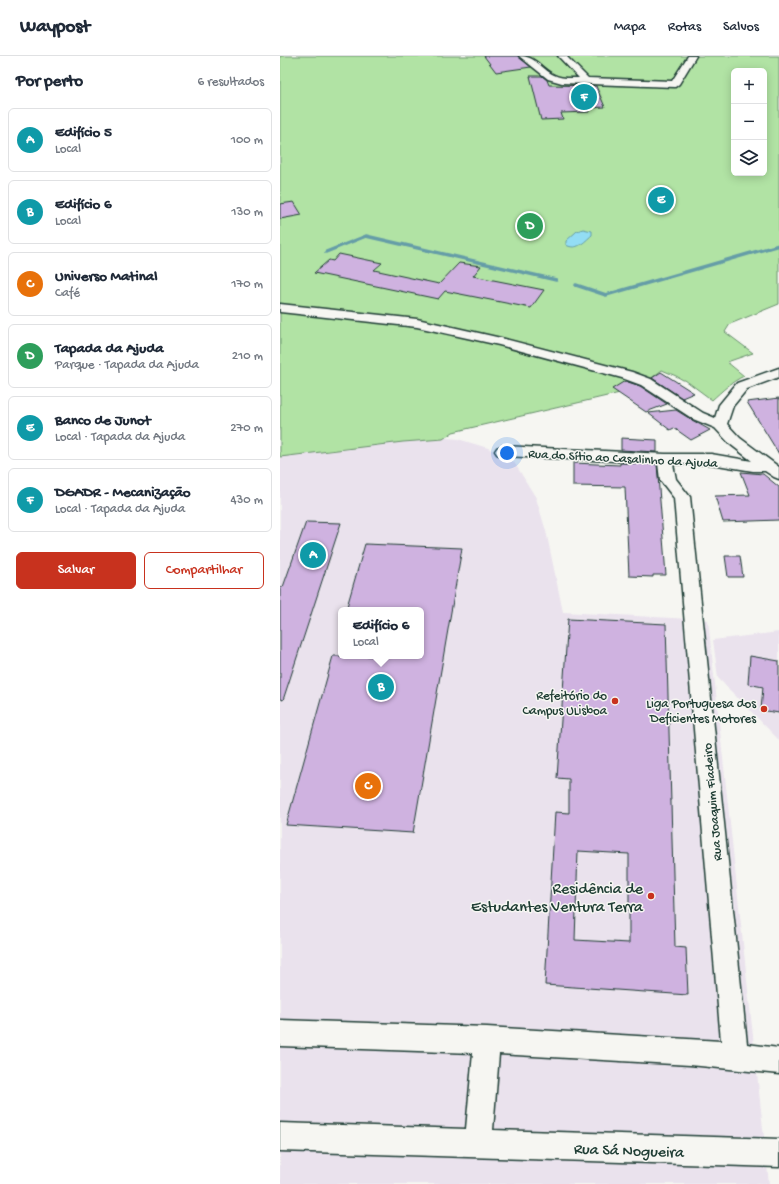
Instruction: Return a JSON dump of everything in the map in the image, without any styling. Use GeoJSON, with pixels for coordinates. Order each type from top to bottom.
{"type":"FeatureCollection","features":[{"type":"Feature","properties":{"kind":"street"},"geometry":{"type":"LineString","coordinates":[[523,56],[551,77],[562,80],[675,84],[692,56]]}},
{"type":"Feature","properties":{"kind":"street"},"geometry":{"type":"LineString","coordinates":[[562,56],[585,80]]}},
{"type":"Feature","properties":{"kind":"street","name":"Rua do Sítio ao Casalinho da Ajuda"},"geometry":{"type":"LineString","coordinates":[[280,308],[416,323],[501,342],[618,372],[646,382],[698,416],[720,425],[735,441],[774,470]]}},
{"type":"Feature","properties":{"kind":"street"},"geometry":{"type":"LineString","coordinates":[[720,425],[726,405],[742,386],[779,372]]}},
{"type":"Feature","properties":{"kind":"street","name":"Rua do Sítio ao Casalinho da Ajuda"},"geometry":{"type":"LineString","coordinates":[[502,451],[665,459],[711,459],[774,470]]}},
{"type":"Feature","properties":{"kind":"street","name":"Rua Joaquim Fiadeiro"},"geometry":{"type":"LineString","coordinates":[[665,459],[668,480],[682,497],[735,1054]]}},
{"type":"Feature","properties":{"kind":"street"},"geometry":{"type":"LineString","coordinates":[[280,1033],[487,1040],[735,1054],[779,1061]]}},
{"type":"Feature","properties":{"kind":"street"},"geometry":{"type":"LineString","coordinates":[[478,1144],[487,1040]]}},
{"type":"Feature","properties":{"kind":"street","name":"Rua Sá Nogueira"},"geometry":{"type":"LineString","coordinates":[[280,1137],[779,1153]]}},
{"type":"Feature","properties":{"kind":"shaded area"},"geometry":{"type":"Polygon","coordinates":[[[437,437],[458,439],[488,448],[514,462],[536,498],[546,531],[563,612],[708,620],[769,1184],[280,1184],[280,448],[437,437]]]}},
{"type":"Feature","properties":{"kind":"shaded area","name":"Liga Portuguesa dos Deficientes Motores"},"geometry":{"type":"Polygon","coordinates":[[[779,632],[779,740],[718,678],[713,640],[779,632]]]}},
{"type":"Feature","properties":{"kind":"green space"},"geometry":{"type":"Polygon","coordinates":[[[280,56],[779,56],[779,304],[730,324],[725,332],[753,353],[727,362],[744,376],[723,390],[712,400],[685,380],[662,370],[637,389],[453,432],[443,439],[403,442],[280,457],[280,56]]]}},
{"type":"Feature","properties":{"kind":"water"},"geometry":{"type":"Polygon","coordinates":[[[583,229],[592,231],[592,235],[577,246],[570,247],[566,245],[566,241],[577,231],[583,229]]]}},
{"type":"Feature","properties":{"kind":"building"},"geometry":{"type":"Polygon","coordinates":[[[484,56],[518,56],[531,67],[496,72],[484,56]]]}},
{"type":"Feature","properties":{"kind":"building"},"geometry":{"type":"Polygon","coordinates":[[[530,76],[542,76],[547,80],[549,85],[596,86],[605,107],[588,108],[589,112],[561,113],[563,119],[541,120],[530,76]]]}},
{"type":"Feature","properties":{"kind":"building"},"geometry":{"type":"Polygon","coordinates":[[[294,202],[302,215],[280,219],[280,204],[294,202]]]}},
{"type":"Feature","properties":{"kind":"building"},"geometry":{"type":"Polygon","coordinates":[[[339,254],[382,263],[374,270],[439,284],[459,263],[481,266],[473,276],[544,290],[531,308],[445,291],[438,299],[314,273],[329,260],[333,261],[339,254]]]}},
{"type":"Feature","properties":{"kind":"building"},"geometry":{"type":"Polygon","coordinates":[[[661,372],[694,393],[682,398],[652,378],[661,372]]]}},
{"type":"Feature","properties":{"kind":"building"},"geometry":{"type":"Polygon","coordinates":[[[625,381],[640,386],[667,404],[646,412],[612,389],[625,381]]]}},
{"type":"Feature","properties":{"kind":"building"},"geometry":{"type":"Polygon","coordinates":[[[779,398],[779,454],[747,402],[779,398]]]}},
{"type":"Feature","properties":{"kind":"building"},"geometry":{"type":"Polygon","coordinates":[[[676,410],[710,430],[691,440],[674,428],[670,430],[648,413],[676,410]]]}},
{"type":"Feature","properties":{"kind":"building"},"geometry":{"type":"Polygon","coordinates":[[[621,438],[657,440],[657,452],[621,450],[621,438]]]}},
{"type":"Feature","properties":{"kind":"building"},"geometry":{"type":"Polygon","coordinates":[[[573,463],[620,465],[620,463],[657,464],[666,575],[653,575],[653,577],[629,576],[625,487],[573,486],[573,463]]]}},
{"type":"Feature","properties":{"kind":"building"},"geometry":{"type":"Polygon","coordinates":[[[741,472],[763,474],[779,487],[779,520],[723,522],[715,496],[750,495],[741,472]]]}},
{"type":"Feature","properties":{"kind":"building"},"geometry":{"type":"Polygon","coordinates":[[[306,522],[341,523],[283,700],[280,699],[280,587],[283,587],[306,522]]]}},
{"type":"Feature","properties":{"kind":"building"},"geometry":{"type":"Polygon","coordinates":[[[365,544],[462,548],[413,833],[286,825],[333,656],[338,656],[338,659],[424,659],[424,607],[347,607],[365,544]]]}},
{"type":"Feature","properties":{"kind":"building"},"geometry":{"type":"Polygon","coordinates":[[[725,556],[740,556],[743,577],[728,577],[725,556]]]}},
{"type":"Feature","properties":{"kind":"building"},"geometry":{"type":"Polygon","coordinates":[[[568,619],[666,624],[675,947],[686,948],[688,995],[545,985],[555,812],[569,813],[569,779],[557,778],[568,619]],[[578,851],[575,940],[629,943],[629,854],[578,851]]]}},
{"type":"Feature","properties":{"kind":"building"},"geometry":{"type":"Polygon","coordinates":[[[750,656],[779,661],[779,713],[761,710],[763,687],[748,684],[750,656]]]}},
{"type":"Feature","properties":{"kind":"waterway"},"geometry":{"type":"LineString","coordinates":[[326,252],[366,236],[556,280]]}},
{"type":"Feature","properties":{"kind":"waterway"},"geometry":{"type":"LineString","coordinates":[[576,285],[606,295],[779,245]]}},
{"type":"Feature","properties":{"kind":"place","name":"DGADR - Mecanização"},"geometry":{"type":"Point","coordinates":[584,97]}},
{"type":"Feature","properties":{"kind":"place","name":"Banco de Junot"},"geometry":{"type":"Point","coordinates":[661,200]}},
{"type":"Feature","properties":{"kind":"place","name":"Tapada da Ajuda"},"geometry":{"type":"Point","coordinates":[530,226]}},
{"type":"Feature","properties":{"kind":"place","name":"Edifício 5"},"geometry":{"type":"Point","coordinates":[313,555]}},
{"type":"Feature","properties":{"kind":"place","name":"Edifício 6"},"geometry":{"type":"Point","coordinates":[381,687]}},
{"type":"Feature","properties":{"kind":"place","name":"Refeitório do Campus ULisboa"},"geometry":{"type":"Point","coordinates":[615,701]}},
{"type":"Feature","properties":{"kind":"place","name":"Liga Portuguesa dos Deficientes Motores"},"geometry":{"type":"Point","coordinates":[764,709]}},
{"type":"Feature","properties":{"kind":"place","name":"Universo Matinal"},"geometry":{"type":"Point","coordinates":[368,786]}},
{"type":"Feature","properties":{"kind":"place","name":"Residência de Estudantes Ventura Terra"},"geometry":{"type":"Point","coordinates":[651,896]}}]}
